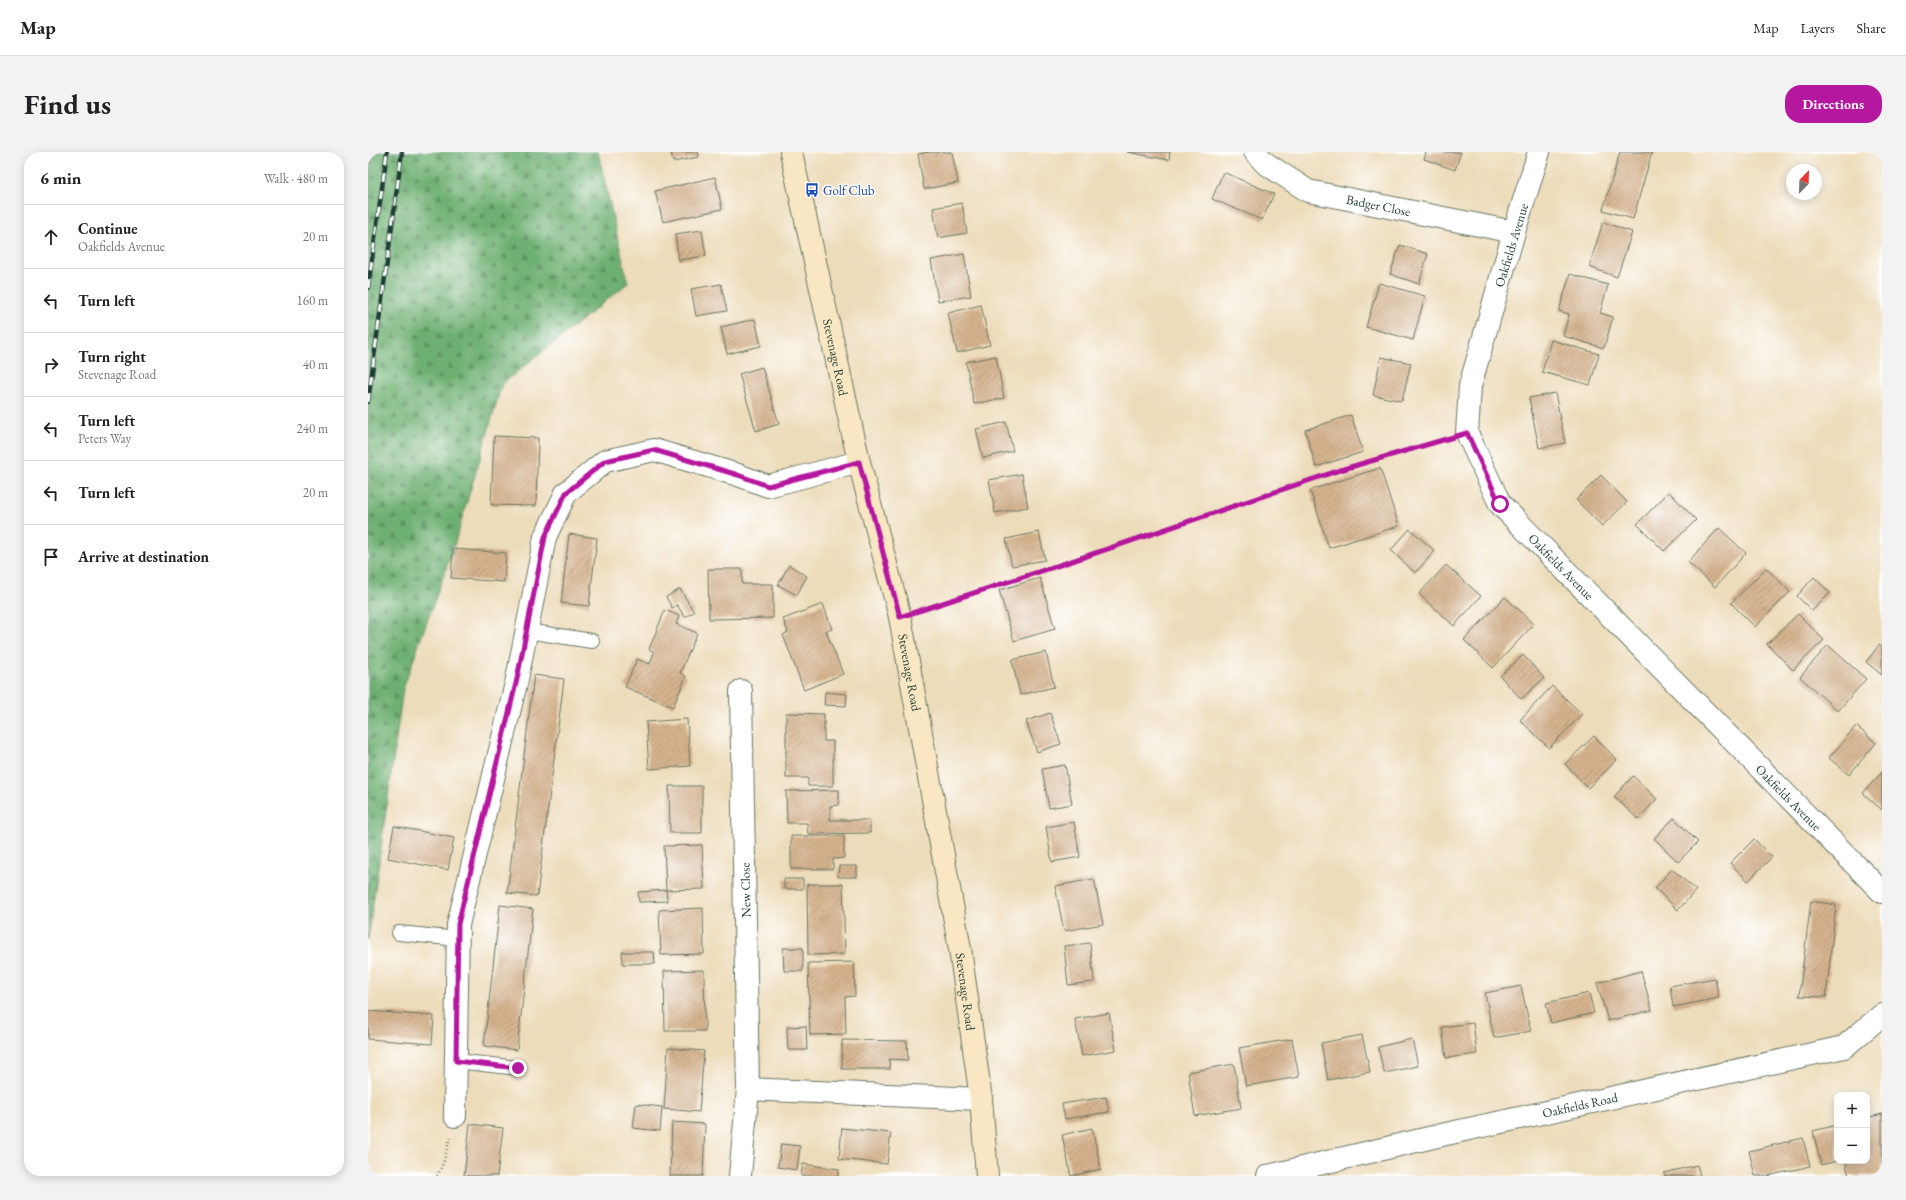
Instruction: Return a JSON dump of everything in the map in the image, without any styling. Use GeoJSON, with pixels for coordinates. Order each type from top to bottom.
{"type":"FeatureCollection","features":[{"type":"Feature","properties":{"kind":"main road","name":"Stevenage Road"},"geometry":{"type":"LineString","coordinates":[[791,152],[859,462],[900,617],[960,949],[981,1099],[987,1176]]}},
{"type":"Feature","properties":{"kind":"street","name":"Badger Close"},"geometry":{"type":"LineString","coordinates":[[1255,152],[1265,163],[1308,191],[1514,232]]}},
{"type":"Feature","properties":{"kind":"street","name":"Oakfields Avenue"},"geometry":{"type":"LineString","coordinates":[[1540,152],[1514,232],[1470,386],[1467,433],[1500,504],[1882,892]]}},
{"type":"Feature","properties":{"kind":"street"},"geometry":{"type":"LineString","coordinates":[[455,1116],[458,924],[517,679],[545,537],[566,493],[605,461],[654,450],[738,475],[768,486],[859,462]]}},
{"type":"Feature","properties":{"kind":"street","name":"New Close"},"geometry":{"type":"LineString","coordinates":[[740,1176],[748,1089],[741,691]]}},
{"type":"Feature","properties":{"kind":"street","name":"Oakfields Road"},"geometry":{"type":"LineString","coordinates":[[1268,1176],[1446,1134],[1844,1047],[1882,1016]]}},
{"type":"Feature","properties":{"kind":"street"},"geometry":{"type":"LineString","coordinates":[[748,1089],[981,1099]]}},
{"type":"Feature","properties":{"kind":"lane"},"geometry":{"type":"LineString","coordinates":[[527,631],[592,641]]}},
{"type":"Feature","properties":{"kind":"lane"},"geometry":{"type":"LineString","coordinates":[[398,933],[458,939]]}},
{"type":"Feature","properties":{"kind":"lane"},"geometry":{"type":"LineString","coordinates":[[456,1061],[518,1068]]}},
{"type":"Feature","properties":{"kind":"path"},"geometry":{"type":"LineString","coordinates":[[900,617],[1064,564],[1340,470],[1467,433]]}},
{"type":"Feature","properties":{"kind":"path"},"geometry":{"type":"LineString","coordinates":[[438,1176],[443,1164],[455,1116]]}},
{"type":"Feature","properties":{"kind":"green space"},"geometry":{"type":"Polygon","coordinates":[[[368,152],[598,152],[628,283],[502,384],[453,549],[403,689],[368,940],[368,152]]]}},
{"type":"Feature","properties":{"kind":"building"},"geometry":{"type":"Polygon","coordinates":[[[671,152],[698,152],[699,157],[673,162],[671,152]]]}},
{"type":"Feature","properties":{"kind":"building"},"geometry":{"type":"Polygon","coordinates":[[[929,152],[952,152],[958,183],[924,189],[918,154],[929,152]]]}},
{"type":"Feature","properties":{"kind":"building"},"geometry":{"type":"Polygon","coordinates":[[[1127,152],[1170,152],[1169,160],[1127,152]]]}},
{"type":"Feature","properties":{"kind":"building"},"geometry":{"type":"Polygon","coordinates":[[[1426,152],[1461,152],[1455,170],[1424,159],[1426,152]]]}},
{"type":"Feature","properties":{"kind":"building"},"geometry":{"type":"Polygon","coordinates":[[[1620,152],[1652,152],[1633,219],[1603,210],[1620,152]]]}},
{"type":"Feature","properties":{"kind":"building"},"geometry":{"type":"Polygon","coordinates":[[[1223,172],[1274,194],[1262,220],[1212,199],[1223,172]]]}},
{"type":"Feature","properties":{"kind":"building"},"geometry":{"type":"Polygon","coordinates":[[[715,177],[722,209],[663,222],[655,191],[715,177]]]}},
{"type":"Feature","properties":{"kind":"building"},"geometry":{"type":"Polygon","coordinates":[[[962,203],[967,233],[938,238],[933,208],[962,203]]]}},
{"type":"Feature","properties":{"kind":"building"},"geometry":{"type":"Polygon","coordinates":[[[1603,222],[1632,232],[1617,277],[1589,267],[1603,222]]]}},
{"type":"Feature","properties":{"kind":"building"},"geometry":{"type":"Polygon","coordinates":[[[702,230],[706,256],[679,260],[675,234],[702,230]]]}},
{"type":"Feature","properties":{"kind":"building"},"geometry":{"type":"Polygon","coordinates":[[[1400,245],[1428,254],[1419,284],[1390,274],[1400,245]]]}},
{"type":"Feature","properties":{"kind":"building"},"geometry":{"type":"Polygon","coordinates":[[[964,254],[971,296],[938,301],[931,260],[964,254]]]}},
{"type":"Feature","properties":{"kind":"building"},"geometry":{"type":"Polygon","coordinates":[[[1570,274],[1608,285],[1600,313],[1613,317],[1604,348],[1563,336],[1569,314],[1559,311],[1570,274]]]}},
{"type":"Feature","properties":{"kind":"building"},"geometry":{"type":"Polygon","coordinates":[[[1379,283],[1425,296],[1413,340],[1366,327],[1379,283]]]}},
{"type":"Feature","properties":{"kind":"building"},"geometry":{"type":"Polygon","coordinates":[[[721,284],[727,311],[696,316],[691,289],[721,284]]]}},
{"type":"Feature","properties":{"kind":"building"},"geometry":{"type":"Polygon","coordinates":[[[981,305],[990,345],[957,353],[948,313],[981,305]]]}},
{"type":"Feature","properties":{"kind":"building"},"geometry":{"type":"Polygon","coordinates":[[[755,319],[761,346],[727,354],[721,327],[755,319]]]}},
{"type":"Feature","properties":{"kind":"building"},"geometry":{"type":"Polygon","coordinates":[[[1551,340],[1599,354],[1590,385],[1542,372],[1551,340]]]}},
{"type":"Feature","properties":{"kind":"building"},"geometry":{"type":"Polygon","coordinates":[[[996,356],[1004,398],[974,404],[966,362],[996,356]]]}},
{"type":"Feature","properties":{"kind":"building"},"geometry":{"type":"Polygon","coordinates":[[[1381,357],[1411,363],[1402,401],[1373,395],[1381,357]]]}},
{"type":"Feature","properties":{"kind":"building"},"geometry":{"type":"Polygon","coordinates":[[[762,367],[779,424],[756,431],[739,374],[762,367]]]}},
{"type":"Feature","properties":{"kind":"building"},"geometry":{"type":"Polygon","coordinates":[[[1555,393],[1565,443],[1539,448],[1529,398],[1555,393]]]}},
{"type":"Feature","properties":{"kind":"building"},"geometry":{"type":"Polygon","coordinates":[[[1351,415],[1363,452],[1316,467],[1305,430],[1351,415]]]}},
{"type":"Feature","properties":{"kind":"building"},"geometry":{"type":"Polygon","coordinates":[[[1006,422],[1013,451],[983,458],[976,429],[1006,422]]]}},
{"type":"Feature","properties":{"kind":"building"},"geometry":{"type":"Polygon","coordinates":[[[494,436],[538,438],[536,506],[491,505],[494,436]]]}},
{"type":"Feature","properties":{"kind":"building"},"geometry":{"type":"Polygon","coordinates":[[[1380,468],[1399,526],[1329,548],[1310,490],[1380,468]]]}},
{"type":"Feature","properties":{"kind":"building"},"geometry":{"type":"Polygon","coordinates":[[[1022,474],[1028,507],[995,513],[989,480],[1022,474]]]}},
{"type":"Feature","properties":{"kind":"building"},"geometry":{"type":"Polygon","coordinates":[[[1601,475],[1627,502],[1602,526],[1576,500],[1601,475]]]}},
{"type":"Feature","properties":{"kind":"building"},"geometry":{"type":"Polygon","coordinates":[[[1669,492],[1696,520],[1664,551],[1637,524],[1669,492]]]}},
{"type":"Feature","properties":{"kind":"building"},"geometry":{"type":"Polygon","coordinates":[[[1719,528],[1746,553],[1715,587],[1688,562],[1719,528]]]}},
{"type":"Feature","properties":{"kind":"building"},"geometry":{"type":"Polygon","coordinates":[[[1410,529],[1435,551],[1415,573],[1391,550],[1410,529]]]}},
{"type":"Feature","properties":{"kind":"building"},"geometry":{"type":"Polygon","coordinates":[[[1039,532],[1045,560],[1012,566],[1006,539],[1039,532]]]}},
{"type":"Feature","properties":{"kind":"building"},"geometry":{"type":"Polygon","coordinates":[[[569,534],[597,538],[589,606],[561,603],[569,534]]]}},
{"type":"Feature","properties":{"kind":"building"},"geometry":{"type":"Polygon","coordinates":[[[453,549],[506,553],[504,582],[451,578],[453,549]]]}},
{"type":"Feature","properties":{"kind":"building"},"geometry":{"type":"Polygon","coordinates":[[[789,565],[807,576],[797,595],[778,585],[789,565]]]}},
{"type":"Feature","properties":{"kind":"building"},"geometry":{"type":"Polygon","coordinates":[[[1446,565],[1481,596],[1454,626],[1419,594],[1446,565]]]}},
{"type":"Feature","properties":{"kind":"building"},"geometry":{"type":"Polygon","coordinates":[[[1766,568],[1790,592],[1755,627],[1731,603],[1766,568]]]}},
{"type":"Feature","properties":{"kind":"building"},"geometry":{"type":"Polygon","coordinates":[[[708,569],[742,569],[742,584],[773,584],[773,618],[709,619],[708,569]]]}},
{"type":"Feature","properties":{"kind":"building"},"geometry":{"type":"Polygon","coordinates":[[[1814,577],[1830,593],[1812,611],[1797,596],[1814,577]]]}},
{"type":"Feature","properties":{"kind":"building"},"geometry":{"type":"Polygon","coordinates":[[[1040,578],[1055,629],[1014,641],[999,590],[1040,578]]]}},
{"type":"Feature","properties":{"kind":"building"},"geometry":{"type":"Polygon","coordinates":[[[680,589],[694,612],[685,617],[677,605],[672,608],[666,597],[680,589]]]}},
{"type":"Feature","properties":{"kind":"building"},"geometry":{"type":"Polygon","coordinates":[[[1505,597],[1534,624],[1493,668],[1464,640],[1505,597]]]}},
{"type":"Feature","properties":{"kind":"building"},"geometry":{"type":"Polygon","coordinates":[[[823,604],[832,629],[826,631],[843,674],[804,690],[783,635],[788,632],[783,619],[823,604]]]}},
{"type":"Feature","properties":{"kind":"building"},"geometry":{"type":"Polygon","coordinates":[[[665,610],[679,616],[676,624],[697,633],[680,673],[686,676],[673,707],[625,687],[637,659],[650,664],[654,652],[649,649],[665,610]]]}},
{"type":"Feature","properties":{"kind":"building"},"geometry":{"type":"Polygon","coordinates":[[[1798,614],[1824,640],[1793,670],[1767,644],[1798,614]]]}},
{"type":"Feature","properties":{"kind":"building"},"geometry":{"type":"Polygon","coordinates":[[[1828,645],[1866,679],[1838,711],[1800,677],[1828,645]]]}},
{"type":"Feature","properties":{"kind":"building"},"geometry":{"type":"Polygon","coordinates":[[[1879,645],[1882,647],[1882,675],[1866,662],[1879,645]]]}},
{"type":"Feature","properties":{"kind":"building"},"geometry":{"type":"Polygon","coordinates":[[[1046,652],[1054,687],[1020,695],[1012,660],[1046,652]]]}},
{"type":"Feature","properties":{"kind":"building"},"geometry":{"type":"Polygon","coordinates":[[[1523,655],[1544,678],[1521,699],[1500,676],[1523,655]]]}},
{"type":"Feature","properties":{"kind":"building"},"geometry":{"type":"Polygon","coordinates":[[[534,675],[564,679],[537,896],[507,893],[534,675]]]}},
{"type":"Feature","properties":{"kind":"building"},"geometry":{"type":"Polygon","coordinates":[[[1552,686],[1582,714],[1549,748],[1520,720],[1552,686]]]}},
{"type":"Feature","properties":{"kind":"building"},"geometry":{"type":"Polygon","coordinates":[[[825,692],[847,694],[846,706],[824,705],[825,692]]]}},
{"type":"Feature","properties":{"kind":"building"},"geometry":{"type":"Polygon","coordinates":[[[786,713],[824,714],[824,741],[833,741],[833,786],[808,786],[808,778],[786,778],[786,713]]]}},
{"type":"Feature","properties":{"kind":"building"},"geometry":{"type":"Polygon","coordinates":[[[1050,713],[1061,744],[1037,752],[1026,721],[1050,713]]]}},
{"type":"Feature","properties":{"kind":"building"},"geometry":{"type":"Polygon","coordinates":[[[687,719],[690,766],[649,769],[646,722],[687,719]]]}},
{"type":"Feature","properties":{"kind":"building"},"geometry":{"type":"Polygon","coordinates":[[[1856,726],[1876,743],[1849,775],[1829,758],[1856,726]]]}},
{"type":"Feature","properties":{"kind":"building"},"geometry":{"type":"Polygon","coordinates":[[[1594,736],[1617,760],[1588,788],[1565,764],[1594,736]]]}},
{"type":"Feature","properties":{"kind":"building"},"geometry":{"type":"Polygon","coordinates":[[[1065,765],[1072,804],[1049,808],[1042,769],[1065,765]]]}},
{"type":"Feature","properties":{"kind":"building"},"geometry":{"type":"Polygon","coordinates":[[[1882,772],[1882,810],[1863,793],[1882,772]]]}},
{"type":"Feature","properties":{"kind":"building"},"geometry":{"type":"Polygon","coordinates":[[[1633,776],[1657,799],[1638,819],[1614,797],[1633,776]]]}},
{"type":"Feature","properties":{"kind":"building"},"geometry":{"type":"Polygon","coordinates":[[[669,786],[702,786],[702,833],[670,833],[669,786]]]}},
{"type":"Feature","properties":{"kind":"building"},"geometry":{"type":"Polygon","coordinates":[[[839,790],[839,805],[830,806],[830,820],[870,820],[870,833],[808,834],[807,823],[787,823],[786,791],[839,790]]]}},
{"type":"Feature","properties":{"kind":"building"},"geometry":{"type":"Polygon","coordinates":[[[1674,818],[1698,842],[1678,862],[1654,838],[1674,818]]]}},
{"type":"Feature","properties":{"kind":"building"},"geometry":{"type":"Polygon","coordinates":[[[1074,822],[1080,857],[1052,862],[1046,827],[1074,822]]]}},
{"type":"Feature","properties":{"kind":"building"},"geometry":{"type":"Polygon","coordinates":[[[394,826],[454,838],[448,870],[388,858],[394,826]]]}},
{"type":"Feature","properties":{"kind":"building"},"geometry":{"type":"Polygon","coordinates":[[[791,836],[844,836],[844,858],[833,859],[833,869],[791,869],[791,836]]]}},
{"type":"Feature","properties":{"kind":"building"},"geometry":{"type":"Polygon","coordinates":[[[1754,839],[1772,857],[1748,881],[1730,863],[1754,839]]]}},
{"type":"Feature","properties":{"kind":"building"},"geometry":{"type":"Polygon","coordinates":[[[702,845],[704,889],[666,890],[664,846],[702,845]]]}},
{"type":"Feature","properties":{"kind":"building"},"geometry":{"type":"Polygon","coordinates":[[[839,866],[857,866],[857,877],[838,877],[839,866]]]}},
{"type":"Feature","properties":{"kind":"building"},"geometry":{"type":"Polygon","coordinates":[[[1672,869],[1696,890],[1678,910],[1655,888],[1672,869]]]}},
{"type":"Feature","properties":{"kind":"building"},"geometry":{"type":"Polygon","coordinates":[[[784,879],[803,879],[803,889],[784,889],[784,879]]]}},
{"type":"Feature","properties":{"kind":"building"},"geometry":{"type":"Polygon","coordinates":[[[1094,879],[1103,924],[1064,931],[1055,886],[1094,879]]]}},
{"type":"Feature","properties":{"kind":"building"},"geometry":{"type":"Polygon","coordinates":[[[807,884],[843,884],[845,954],[808,955],[807,884]]]}},
{"type":"Feature","properties":{"kind":"building"},"geometry":{"type":"Polygon","coordinates":[[[666,890],[667,901],[639,902],[638,892],[666,890]]]}},
{"type":"Feature","properties":{"kind":"building"},"geometry":{"type":"Polygon","coordinates":[[[1811,901],[1836,905],[1826,997],[1799,996],[1811,901]]]}},
{"type":"Feature","properties":{"kind":"building"},"geometry":{"type":"Polygon","coordinates":[[[500,905],[533,909],[517,1050],[484,1046],[500,905]]]}},
{"type":"Feature","properties":{"kind":"building"},"geometry":{"type":"Polygon","coordinates":[[[703,908],[704,954],[661,955],[659,910],[703,908]]]}},
{"type":"Feature","properties":{"kind":"building"},"geometry":{"type":"Polygon","coordinates":[[[1090,943],[1094,982],[1068,985],[1064,946],[1090,943]]]}},
{"type":"Feature","properties":{"kind":"building"},"geometry":{"type":"Polygon","coordinates":[[[783,948],[803,948],[803,971],[784,971],[783,948]]]}},
{"type":"Feature","properties":{"kind":"building"},"geometry":{"type":"Polygon","coordinates":[[[622,952],[654,952],[655,964],[623,964],[622,952]]]}},
{"type":"Feature","properties":{"kind":"building"},"geometry":{"type":"Polygon","coordinates":[[[854,962],[855,996],[845,997],[846,1034],[810,1035],[808,963],[854,962]]]}},
{"type":"Feature","properties":{"kind":"building"},"geometry":{"type":"Polygon","coordinates":[[[704,970],[705,1031],[665,1031],[664,971],[704,970]]]}},
{"type":"Feature","properties":{"kind":"building"},"geometry":{"type":"Polygon","coordinates":[[[1641,971],[1652,1010],[1608,1021],[1597,983],[1641,971]]]}},
{"type":"Feature","properties":{"kind":"building"},"geometry":{"type":"Polygon","coordinates":[[[1715,978],[1719,998],[1673,1007],[1670,986],[1715,978]]]}},
{"type":"Feature","properties":{"kind":"building"},"geometry":{"type":"Polygon","coordinates":[[[1521,986],[1531,1031],[1494,1038],[1485,993],[1521,986]]]}},
{"type":"Feature","properties":{"kind":"building"},"geometry":{"type":"Polygon","coordinates":[[[1589,993],[1594,1013],[1551,1023],[1546,1003],[1589,993]]]}},
{"type":"Feature","properties":{"kind":"building"},"geometry":{"type":"Polygon","coordinates":[[[368,1011],[434,1016],[432,1044],[368,1039],[368,1011]]]}},
{"type":"Feature","properties":{"kind":"building"},"geometry":{"type":"Polygon","coordinates":[[[1109,1013],[1116,1050],[1082,1056],[1075,1019],[1109,1013]]]}},
{"type":"Feature","properties":{"kind":"building"},"geometry":{"type":"Polygon","coordinates":[[[1473,1023],[1477,1054],[1446,1058],[1442,1027],[1473,1023]]]}},
{"type":"Feature","properties":{"kind":"building"},"geometry":{"type":"Polygon","coordinates":[[[806,1026],[807,1050],[788,1050],[787,1027],[806,1026]]]}},
{"type":"Feature","properties":{"kind":"building"},"geometry":{"type":"Polygon","coordinates":[[[1362,1035],[1370,1072],[1328,1080],[1321,1043],[1362,1035]]]}},
{"type":"Feature","properties":{"kind":"building"},"geometry":{"type":"Polygon","coordinates":[[[1292,1039],[1299,1077],[1246,1086],[1239,1048],[1292,1039]]]}},
{"type":"Feature","properties":{"kind":"building"},"geometry":{"type":"Polygon","coordinates":[[[1412,1039],[1418,1066],[1384,1073],[1378,1047],[1412,1039]]]}},
{"type":"Feature","properties":{"kind":"building"},"geometry":{"type":"Polygon","coordinates":[[[842,1040],[907,1041],[908,1060],[889,1059],[890,1069],[842,1069],[842,1040]]]}},
{"type":"Feature","properties":{"kind":"building"},"geometry":{"type":"Polygon","coordinates":[[[668,1048],[704,1051],[699,1112],[664,1109],[668,1048]]]}},
{"type":"Feature","properties":{"kind":"building"},"geometry":{"type":"Polygon","coordinates":[[[1234,1064],[1241,1108],[1195,1116],[1188,1072],[1234,1064]]]}},
{"type":"Feature","properties":{"kind":"building"},"geometry":{"type":"Polygon","coordinates":[[[1106,1097],[1109,1112],[1065,1119],[1062,1104],[1106,1097]]]}},
{"type":"Feature","properties":{"kind":"building"},"geometry":{"type":"Polygon","coordinates":[[[636,1104],[662,1107],[660,1131],[633,1128],[636,1104]]]}},
{"type":"Feature","properties":{"kind":"building"},"geometry":{"type":"Polygon","coordinates":[[[1882,1114],[1882,1176],[1849,1176],[1846,1164],[1870,1164],[1870,1117],[1882,1114]]]}},
{"type":"Feature","properties":{"kind":"building"},"geometry":{"type":"Polygon","coordinates":[[[672,1122],[705,1124],[703,1176],[670,1176],[672,1122]]]}},
{"type":"Feature","properties":{"kind":"building"},"geometry":{"type":"Polygon","coordinates":[[[470,1124],[503,1128],[497,1176],[464,1176],[470,1124]]]}},
{"type":"Feature","properties":{"kind":"building"},"geometry":{"type":"Polygon","coordinates":[[[1834,1126],[1834,1162],[1821,1165],[1813,1131],[1834,1126]]]}},
{"type":"Feature","properties":{"kind":"building"},"geometry":{"type":"Polygon","coordinates":[[[842,1128],[891,1133],[887,1164],[839,1159],[842,1128]]]}},
{"type":"Feature","properties":{"kind":"building"},"geometry":{"type":"Polygon","coordinates":[[[1092,1128],[1101,1169],[1071,1176],[1062,1135],[1092,1128]]]}},
{"type":"Feature","properties":{"kind":"building"},"geometry":{"type":"Polygon","coordinates":[[[1803,1138],[1810,1166],[1768,1176],[1755,1176],[1749,1151],[1803,1138]]]}},
{"type":"Feature","properties":{"kind":"building"},"geometry":{"type":"Polygon","coordinates":[[[781,1144],[800,1146],[797,1170],[778,1167],[781,1144]]]}},
{"type":"Feature","properties":{"kind":"building"},"geometry":{"type":"Polygon","coordinates":[[[803,1164],[839,1169],[838,1176],[801,1176],[803,1164]]]}},
{"type":"Feature","properties":{"kind":"building"},"geometry":{"type":"Polygon","coordinates":[[[1697,1165],[1700,1176],[1665,1176],[1664,1173],[1697,1165]]]}},
{"type":"Feature","properties":{"kind":"railway"},"geometry":{"type":"LineString","coordinates":[[368,162],[369,152]]}},
{"type":"Feature","properties":{"kind":"railway"},"geometry":{"type":"LineString","coordinates":[[368,288],[387,152]]}},
{"type":"Feature","properties":{"kind":"railway"},"geometry":{"type":"LineString","coordinates":[[368,402],[402,152]]}},
{"type":"Feature","properties":{"kind":"place","name":"Golf Club"},"geometry":{"type":"Point","coordinates":[812,190]}},
{"type":"Feature","properties":{"kind":"route"},"geometry":{"type":"LineString","coordinates":[[518,1068],[456,1061],[458,924],[517,679],[545,537],[566,493],[605,461],[654,450],[738,475],[768,486],[859,462],[900,617],[1072,561],[1340,470],[1467,433],[1500,504]]}}]}
